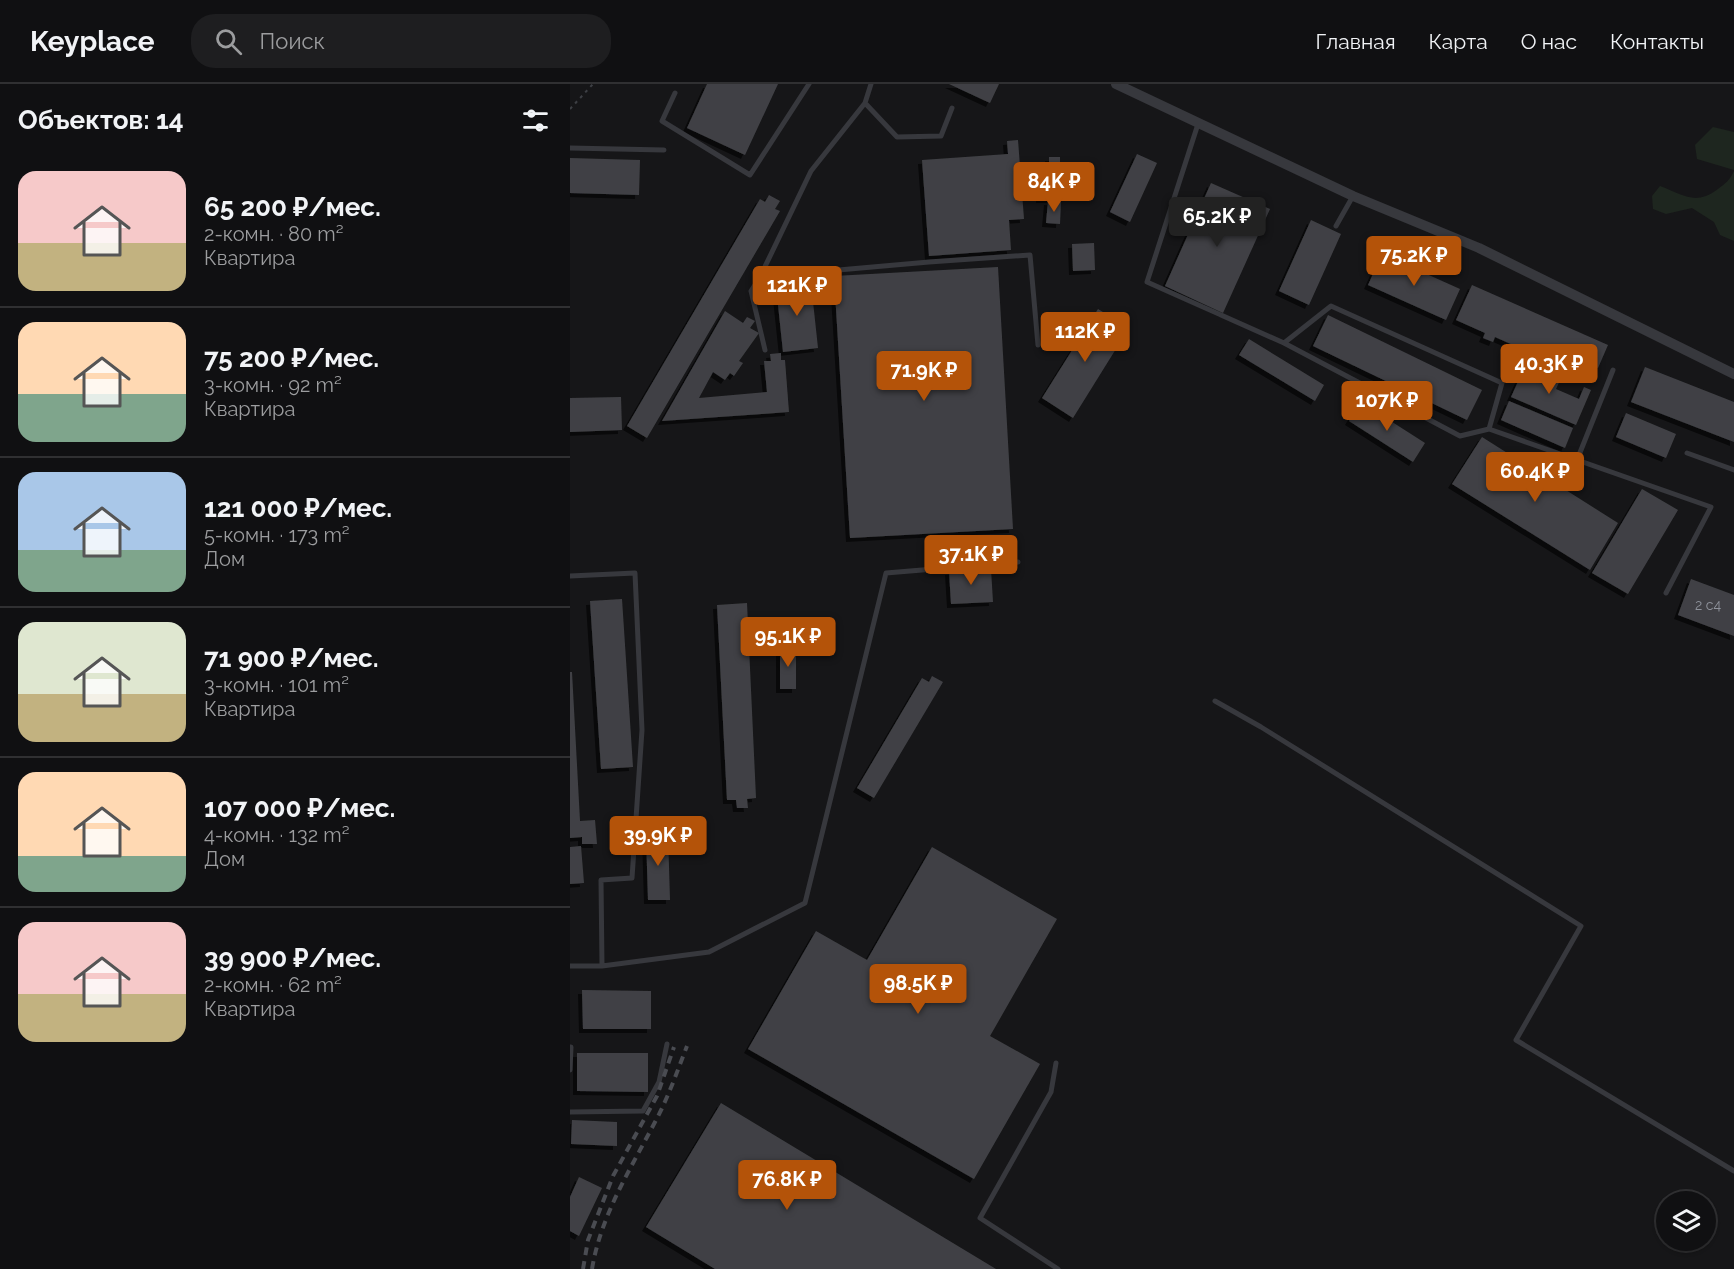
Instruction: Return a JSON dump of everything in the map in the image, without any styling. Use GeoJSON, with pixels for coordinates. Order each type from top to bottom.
{"type":"FeatureCollection","features":[{"type":"Feature","properties":{"kind":"street"},"geometry":{"type":"LineString","coordinates":[[1116,84],[1353,196],[1479,248],[1734,374]]}},
{"type":"Feature","properties":{"kind":"lane"},"geometry":{"type":"LineString","coordinates":[[675,93],[662,122],[750,175],[809,84]]}},
{"type":"Feature","properties":{"kind":"lane"},"geometry":{"type":"LineString","coordinates":[[765,350],[751,291],[811,171],[865,103],[871,84]]}},
{"type":"Feature","properties":{"kind":"lane"},"geometry":{"type":"LineString","coordinates":[[865,103],[897,138],[941,136],[952,108]]}},
{"type":"Feature","properties":{"kind":"lane"},"geometry":{"type":"LineString","coordinates":[[1199,122],[1147,282],[1284,343],[1460,436],[1490,429],[1711,507],[1666,594]]}},
{"type":"Feature","properties":{"kind":"lane"},"geometry":{"type":"LineString","coordinates":[[570,148],[663,150]]}},
{"type":"Feature","properties":{"kind":"lane"},"geometry":{"type":"LineString","coordinates":[[1336,226],[1353,196]]}},
{"type":"Feature","properties":{"kind":"lane"},"geometry":{"type":"LineString","coordinates":[[760,277],[1030,255],[1038,345]]}},
{"type":"Feature","properties":{"kind":"lane"},"geometry":{"type":"LineString","coordinates":[[1284,343],[1331,306],[1502,383],[1490,429]]}},
{"type":"Feature","properties":{"kind":"lane"},"geometry":{"type":"LineString","coordinates":[[1577,460],[1612,370]]}},
{"type":"Feature","properties":{"kind":"lane"},"geometry":{"type":"LineString","coordinates":[[1687,453],[1734,470]]}},
{"type":"Feature","properties":{"kind":"lane"},"geometry":{"type":"LineString","coordinates":[[570,966],[602,966],[709,952],[805,903],[886,573],[1018,562]]}},
{"type":"Feature","properties":{"kind":"lane"},"geometry":{"type":"LineString","coordinates":[[570,576],[634,573],[642,730],[632,878],[601,880],[602,966]]}},
{"type":"Feature","properties":{"kind":"lane"},"geometry":{"type":"LineString","coordinates":[[1215,701],[1261,727],[1581,926],[1516,1040],[1734,1171]]}},
{"type":"Feature","properties":{"kind":"lane"},"geometry":{"type":"LineString","coordinates":[[570,1112],[643,1111],[659,1082],[667,1044]]}},
{"type":"Feature","properties":{"kind":"lane"},"geometry":{"type":"LineString","coordinates":[[570,1070],[571,1047]]}},
{"type":"Feature","properties":{"kind":"lane"},"geometry":{"type":"LineString","coordinates":[[1056,1063],[1051,1092],[980,1218],[1058,1269]]}},
{"type":"Feature","properties":{"kind":"path"},"geometry":{"type":"LineString","coordinates":[[570,109],[593,84]]}},
{"type":"Feature","properties":{"kind":"shaded area"},"geometry":{"type":"Polygon","coordinates":[[[1713,127],[1734,132],[1734,170],[1697,159],[1695,145],[1713,127]]]}},
{"type":"Feature","properties":{"kind":"shaded area"},"geometry":{"type":"Polygon","coordinates":[[[1734,171],[1734,241],[1720,235],[1714,222],[1692,208],[1666,214],[1653,209],[1652,196],[1660,186],[1689,197],[1703,197],[1723,185],[1734,171]]]}},
{"type":"Feature","properties":{"kind":"building"},"geometry":{"type":"Polygon","coordinates":[[[707,84],[778,84],[745,155],[687,128],[707,84]]]}},
{"type":"Feature","properties":{"kind":"building"},"geometry":{"type":"Polygon","coordinates":[[[949,84],[999,84],[990,103],[949,84]]]}},
{"type":"Feature","properties":{"kind":"building"},"geometry":{"type":"Polygon","coordinates":[[[1018,140],[1024,219],[1009,220],[1011,250],[929,256],[922,160],[1008,154],[1007,141],[1018,140]]]}},
{"type":"Feature","properties":{"kind":"building"},"geometry":{"type":"Polygon","coordinates":[[[1137,154],[1157,163],[1130,222],[1110,212],[1137,154]]]}},
{"type":"Feature","properties":{"kind":"building"},"geometry":{"type":"Polygon","coordinates":[[[1049,157],[1060,157],[1060,199],[1040,199],[1040,172],[1049,172],[1049,157]]]}},
{"type":"Feature","properties":{"kind":"building"},"geometry":{"type":"Polygon","coordinates":[[[570,158],[640,160],[639,195],[570,193],[570,158]]]}},
{"type":"Feature","properties":{"kind":"building"},"geometry":{"type":"Polygon","coordinates":[[[1211,183],[1270,209],[1223,313],[1165,286],[1211,183]]]}},
{"type":"Feature","properties":{"kind":"building"},"geometry":{"type":"Polygon","coordinates":[[[769,195],[780,201],[775,209],[780,211],[647,438],[627,426],[760,199],[765,202],[769,195]]]}},
{"type":"Feature","properties":{"kind":"building"},"geometry":{"type":"Polygon","coordinates":[[[1048,201],[1061,202],[1060,224],[1046,223],[1048,201]]]}},
{"type":"Feature","properties":{"kind":"building"},"geometry":{"type":"Polygon","coordinates":[[[1311,220],[1341,234],[1309,305],[1279,291],[1311,220]]]}},
{"type":"Feature","properties":{"kind":"building"},"geometry":{"type":"Polygon","coordinates":[[[1094,243],[1095,270],[1073,271],[1072,244],[1094,243]]]}},
{"type":"Feature","properties":{"kind":"building"},"geometry":{"type":"Polygon","coordinates":[[[1382,254],[1460,289],[1446,320],[1368,285],[1382,254]]]}},
{"type":"Feature","properties":{"kind":"building"},"geometry":{"type":"Polygon","coordinates":[[[998,267],[1013,529],[850,538],[834,276],[998,267]]]}},
{"type":"Feature","properties":{"kind":"building"},"geometry":{"type":"Polygon","coordinates":[[[811,283],[818,348],[783,352],[776,286],[811,283]]]}},
{"type":"Feature","properties":{"kind":"building"},"geometry":{"type":"Polygon","coordinates":[[[1472,285],[1608,345],[1598,368],[1568,354],[1562,367],[1495,337],[1493,342],[1483,338],[1485,333],[1456,320],[1472,285]]]}},
{"type":"Feature","properties":{"kind":"building"},"geometry":{"type":"Polygon","coordinates":[[[1098,309],[1129,328],[1073,418],[1042,398],[1098,309]]]}},
{"type":"Feature","properties":{"kind":"building"},"geometry":{"type":"Polygon","coordinates":[[[725,311],[743,323],[747,317],[755,321],[750,328],[759,333],[739,361],[743,363],[734,376],[730,373],[725,380],[713,372],[699,398],[767,392],[764,361],[771,361],[770,354],[781,353],[781,360],[785,360],[789,412],[662,421],[725,311]]]}},
{"type":"Feature","properties":{"kind":"building"},"geometry":{"type":"Polygon","coordinates":[[[1328,315],[1482,390],[1467,420],[1313,346],[1328,315]]]}},
{"type":"Feature","properties":{"kind":"building"},"geometry":{"type":"Polygon","coordinates":[[[1249,339],[1324,385],[1315,401],[1239,355],[1249,339]]]}},
{"type":"Feature","properties":{"kind":"building"},"geometry":{"type":"Polygon","coordinates":[[[1530,364],[1561,378],[1556,389],[1579,399],[1584,387],[1591,390],[1576,425],[1511,397],[1521,375],[1524,377],[1530,364]]]}},
{"type":"Feature","properties":{"kind":"building"},"geometry":{"type":"Polygon","coordinates":[[[1645,367],[1734,402],[1734,442],[1631,402],[1645,367]]]}},
{"type":"Feature","properties":{"kind":"building"},"geometry":{"type":"Polygon","coordinates":[[[621,397],[622,430],[570,432],[570,398],[621,397]]]}},
{"type":"Feature","properties":{"kind":"building"},"geometry":{"type":"Polygon","coordinates":[[[1509,401],[1573,428],[1565,448],[1501,420],[1509,401]]]}},
{"type":"Feature","properties":{"kind":"building"},"geometry":{"type":"Polygon","coordinates":[[[1361,402],[1425,443],[1413,462],[1349,421],[1361,402]]]}},
{"type":"Feature","properties":{"kind":"building"},"geometry":{"type":"Polygon","coordinates":[[[1626,413],[1676,434],[1666,458],[1616,437],[1626,413]]]}},
{"type":"Feature","properties":{"kind":"building"},"geometry":{"type":"Polygon","coordinates":[[[1482,437],[1618,523],[1590,570],[1452,484],[1482,437]]]}},
{"type":"Feature","properties":{"kind":"building"},"geometry":{"type":"Polygon","coordinates":[[[1642,489],[1678,510],[1628,594],[1592,573],[1642,489]]]}},
{"type":"Feature","properties":{"kind":"building"},"geometry":{"type":"Polygon","coordinates":[[[991,569],[993,602],[951,604],[949,571],[991,569]]]}},
{"type":"Feature","properties":{"kind":"building"},"geometry":{"type":"Polygon","coordinates":[[[1691,579],[1734,595],[1734,636],[1678,615],[1691,579]]]}},
{"type":"Feature","properties":{"kind":"building"},"geometry":{"type":"Polygon","coordinates":[[[622,599],[633,767],[601,769],[590,601],[622,599]]]}},
{"type":"Feature","properties":{"kind":"building"},"geometry":{"type":"Polygon","coordinates":[[[747,603],[756,798],[747,799],[748,808],[737,808],[736,800],[727,800],[717,605],[747,603]]]}},
{"type":"Feature","properties":{"kind":"building"},"geometry":{"type":"Polygon","coordinates":[[[780,647],[796,647],[796,689],[780,689],[780,647]]]}},
{"type":"Feature","properties":{"kind":"building"},"geometry":{"type":"Polygon","coordinates":[[[570,672],[572,672],[580,821],[595,820],[597,844],[582,844],[582,837],[570,838],[570,672]]]}},
{"type":"Feature","properties":{"kind":"building"},"geometry":{"type":"Polygon","coordinates":[[[932,676],[943,682],[874,798],[857,788],[922,678],[929,682],[932,676]]]}},
{"type":"Feature","properties":{"kind":"building"},"geometry":{"type":"Polygon","coordinates":[[[646,834],[668,834],[670,900],[648,900],[646,834]]]}},
{"type":"Feature","properties":{"kind":"building"},"geometry":{"type":"Polygon","coordinates":[[[581,846],[584,883],[570,884],[570,847],[581,846]]]}},
{"type":"Feature","properties":{"kind":"building"},"geometry":{"type":"Polygon","coordinates":[[[932,847],[1057,919],[990,1036],[1040,1064],[974,1179],[748,1049],[816,931],[867,960],[932,847]]]}},
{"type":"Feature","properties":{"kind":"building"},"geometry":{"type":"Polygon","coordinates":[[[582,990],[651,991],[651,1029],[583,1029],[582,990]]]}},
{"type":"Feature","properties":{"kind":"building"},"geometry":{"type":"Polygon","coordinates":[[[577,1053],[648,1053],[648,1092],[577,1091],[577,1053]]]}},
{"type":"Feature","properties":{"kind":"building"},"geometry":{"type":"Polygon","coordinates":[[[721,1103],[996,1269],[715,1269],[646,1227],[721,1103]]]}},
{"type":"Feature","properties":{"kind":"building"},"geometry":{"type":"Polygon","coordinates":[[[572,1120],[617,1122],[617,1146],[571,1144],[572,1120]]]}},
{"type":"Feature","properties":{"kind":"building"},"geometry":{"type":"Polygon","coordinates":[[[579,1177],[602,1188],[579,1236],[570,1231],[570,1197],[579,1177]]]}},
{"type":"Feature","properties":{"kind":"railway"},"geometry":{"type":"LineString","coordinates":[[592,1269],[609,1211],[664,1104],[687,1046]]}},
{"type":"Feature","properties":{"kind":"railway"},"geometry":{"type":"LineString","coordinates":[[583,1269],[588,1240],[613,1176],[657,1096],[674,1047]]}}]}
